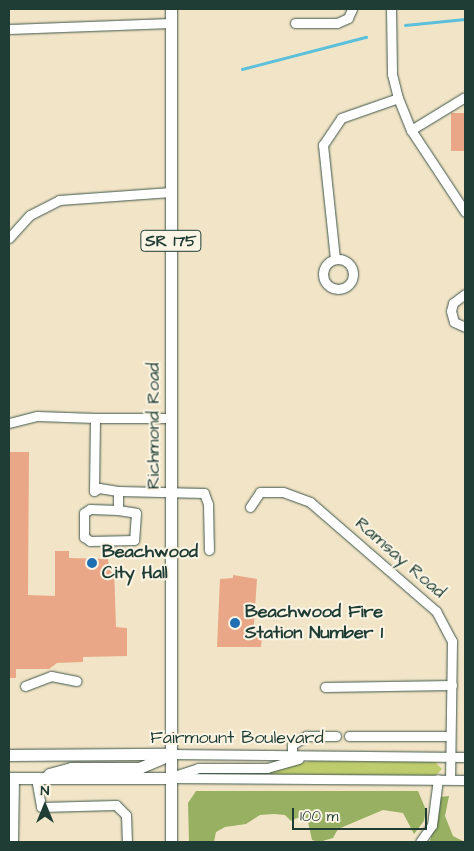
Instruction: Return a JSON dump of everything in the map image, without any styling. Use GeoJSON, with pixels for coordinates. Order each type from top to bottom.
{"type":"FeatureCollection","features":[{"type":"Feature","properties":{"kind":"main road","name":"Richmond Road"},"geometry":{"type":"LineString","coordinates":[[171,9],[171,842]]}},
{"type":"Feature","properties":{"kind":"main road","name":"Fairmount Boulevard"},"geometry":{"type":"LineString","coordinates":[[9,755],[171,754]]}},
{"type":"Feature","properties":{"kind":"main road"},"geometry":{"type":"LineString","coordinates":[[36,778],[72,768],[139,768],[171,754]]}},
{"type":"Feature","properties":{"kind":"main road"},"geometry":{"type":"LineString","coordinates":[[9,759],[27,755]]}},
{"type":"Feature","properties":{"kind":"main road"},"geometry":{"type":"LineString","coordinates":[[11,778],[171,778]]}},
{"type":"Feature","properties":{"kind":"street"},"geometry":{"type":"LineString","coordinates":[[295,22],[336,23],[348,18],[352,9]]}},
{"type":"Feature","properties":{"kind":"street"},"geometry":{"type":"LineString","coordinates":[[391,9],[392,74],[398,98],[411,130],[465,212]]}},
{"type":"Feature","properties":{"kind":"street"},"geometry":{"type":"LineString","coordinates":[[9,29],[171,23]]}},
{"type":"Feature","properties":{"kind":"street"},"geometry":{"type":"LineString","coordinates":[[411,130],[465,97]]}},
{"type":"Feature","properties":{"kind":"street"},"geometry":{"type":"LineString","coordinates":[[335,259],[323,146],[340,118],[398,98]]}},
{"type":"Feature","properties":{"kind":"street"},"geometry":{"type":"LineString","coordinates":[[9,238],[30,215],[59,200],[171,192]]}},
{"type":"Feature","properties":{"kind":"street"},"geometry":{"type":"LineString","coordinates":[[465,294],[452,303],[451,311],[454,322],[465,327]]}},
{"type":"Feature","properties":{"kind":"street"},"geometry":{"type":"LineString","coordinates":[[9,422],[36,416],[172,418]]}},
{"type":"Feature","properties":{"kind":"street"},"geometry":{"type":"LineString","coordinates":[[95,418],[94,491],[99,488],[118,491],[204,493],[206,496],[209,550]]}},
{"type":"Feature","properties":{"kind":"street"},"geometry":{"type":"LineString","coordinates":[[118,491],[118,510]]}},
{"type":"Feature","properties":{"kind":"street","name":"Ramsay Road"},"geometry":{"type":"LineString","coordinates":[[250,507],[260,492],[283,492],[310,502],[436,611],[452,641],[450,779]]}},
{"type":"Feature","properties":{"kind":"street"},"geometry":{"type":"LineString","coordinates":[[118,510],[132,510],[136,514],[134,540],[90,540],[84,537],[86,511],[118,510]]}},
{"type":"Feature","properties":{"kind":"street"},"geometry":{"type":"LineString","coordinates":[[26,686],[51,676],[77,681]]}},
{"type":"Feature","properties":{"kind":"street"},"geometry":{"type":"LineString","coordinates":[[325,687],[452,685]]}},
{"type":"Feature","properties":{"kind":"street"},"geometry":{"type":"LineString","coordinates":[[292,756],[292,745],[306,736],[336,736]]}},
{"type":"Feature","properties":{"kind":"street"},"geometry":{"type":"LineString","coordinates":[[349,736],[450,736]]}},
{"type":"Feature","properties":{"kind":"street","name":"Fairmount Boulevard"},"geometry":{"type":"LineString","coordinates":[[171,754],[465,758]]}},
{"type":"Feature","properties":{"kind":"street"},"geometry":{"type":"LineString","coordinates":[[171,778],[198,768],[267,768],[309,756]]}},
{"type":"Feature","properties":{"kind":"street"},"geometry":{"type":"LineString","coordinates":[[11,778],[13,842]]}},
{"type":"Feature","properties":{"kind":"street"},"geometry":{"type":"LineString","coordinates":[[36,778],[41,807],[116,805],[126,815],[127,842]]}},
{"type":"Feature","properties":{"kind":"street"},"geometry":{"type":"LineString","coordinates":[[171,778],[465,780]]}},
{"type":"Feature","properties":{"kind":"street"},"geometry":{"type":"LineString","coordinates":[[420,842],[432,824],[438,779]]}},
{"type":"Feature","properties":{"kind":"green space"},"geometry":{"type":"Polygon","coordinates":[[[310,761],[435,762],[442,769],[435,776],[197,773],[268,771],[310,761]]]}},
{"type":"Feature","properties":{"kind":"green space"},"geometry":{"type":"Polygon","coordinates":[[[196,791],[418,791],[426,810],[424,821],[414,834],[403,813],[383,810],[338,829],[333,838],[319,842],[312,840],[308,822],[297,818],[291,821],[285,815],[274,814],[260,815],[246,824],[225,827],[216,832],[214,842],[189,842],[188,803],[196,791]]]}},
{"type":"Feature","properties":{"kind":"green space"},"geometry":{"type":"Polygon","coordinates":[[[449,796],[445,816],[453,836],[465,842],[430,842],[439,797],[449,796]]]}},
{"type":"Feature","properties":{"kind":"building"},"geometry":{"type":"Polygon","coordinates":[[[451,113],[465,113],[465,151],[451,151],[451,113]]]}},
{"type":"Feature","properties":{"kind":"building","name":"Beachwood City Hall"},"geometry":{"type":"Polygon","coordinates":[[[9,452],[29,452],[28,595],[55,596],[55,551],[69,551],[69,558],[108,559],[109,566],[114,566],[116,627],[127,628],[127,656],[83,657],[83,662],[57,663],[49,669],[16,669],[16,678],[9,678],[9,452]]]}},
{"type":"Feature","properties":{"kind":"building","name":"Beachwood Fire Station Number 1"},"geometry":{"type":"Polygon","coordinates":[[[233,575],[257,579],[253,637],[262,637],[261,647],[217,647],[220,579],[233,578],[233,575]]]}},
{"type":"Feature","properties":{"kind":"waterway"},"geometry":{"type":"LineString","coordinates":[[405,25],[465,19]]}},
{"type":"Feature","properties":{"kind":"waterway"},"geometry":{"type":"LineString","coordinates":[[242,69],[366,37]]}},
{"type":"Feature","properties":{"kind":"place","name":"Beachwood City Hall"},"geometry":{"type":"Point","coordinates":[92,563]}},
{"type":"Feature","properties":{"kind":"place","name":"Beachwood Fire Station Number 1"},"geometry":{"type":"Point","coordinates":[235,623]}}]}
